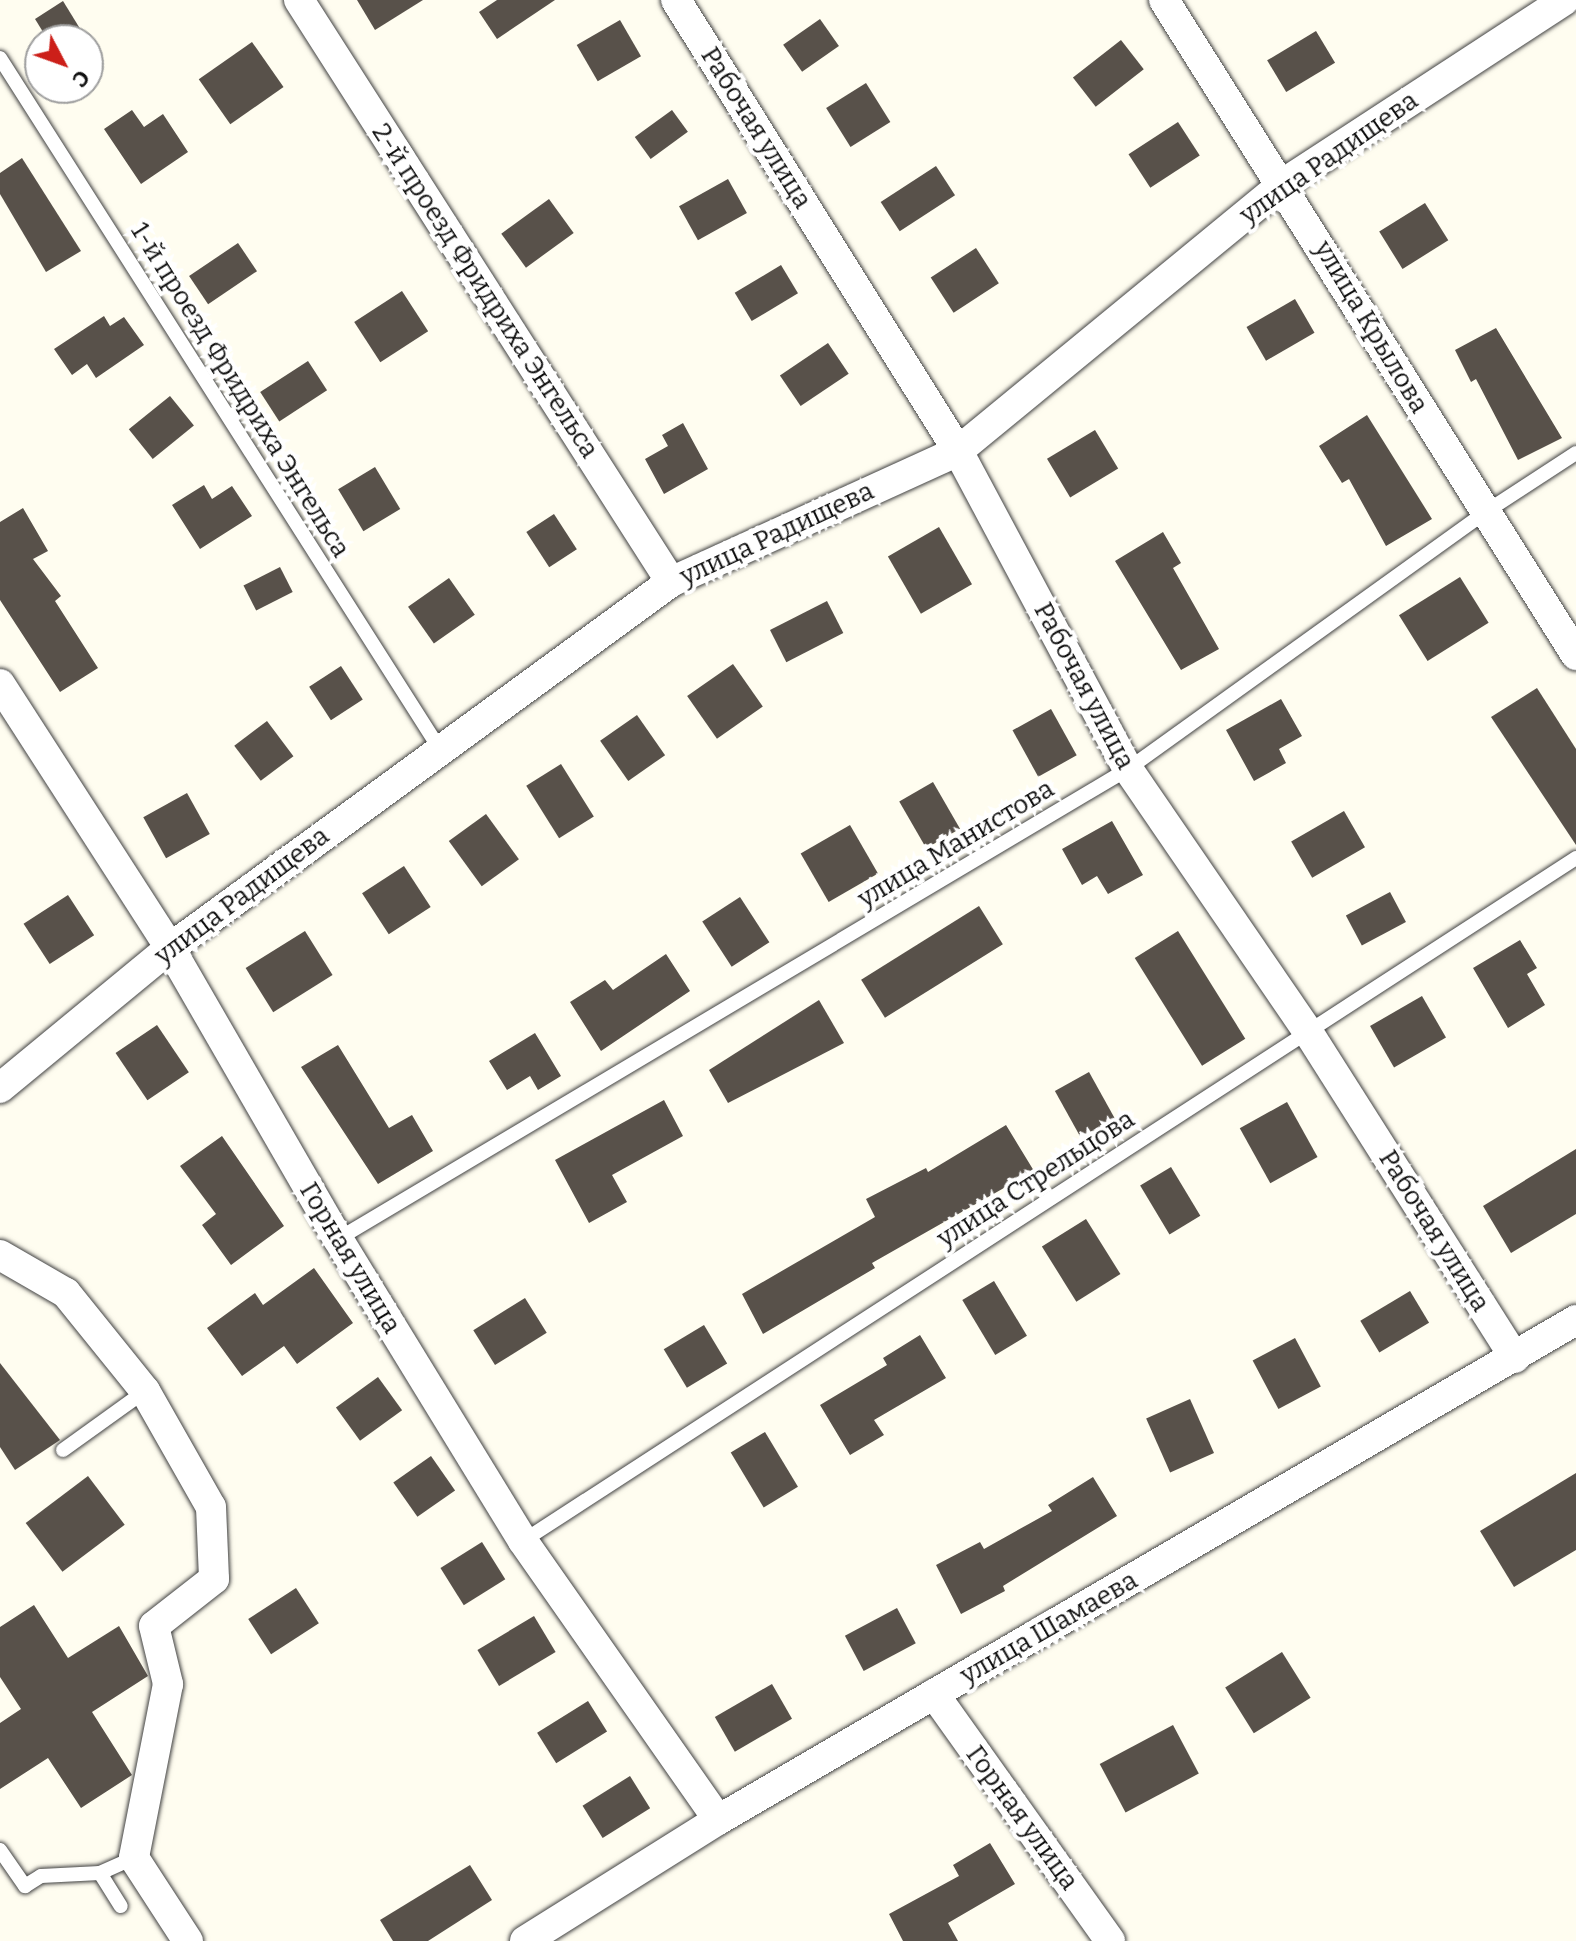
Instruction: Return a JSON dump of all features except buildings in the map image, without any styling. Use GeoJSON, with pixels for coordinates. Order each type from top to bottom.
{"type":"FeatureCollection","features":[{"type":"Feature","properties":{"kind":"street","name":"2-й проезд Фридриха Энгельса"},"geometry":{"type":"LineString","coordinates":[[299,0],[671,582]]}},
{"type":"Feature","properties":{"kind":"street","name":"Рабочая улица"},"geometry":{"type":"LineString","coordinates":[[676,0],[958,451],[1128,769],[1308,1032],[1515,1358]]}},
{"type":"Feature","properties":{"kind":"street","name":"улица Крылова"},"geometry":{"type":"LineString","coordinates":[[1164,0],[1284,183],[1484,513],[1576,655]]}},
{"type":"Feature","properties":{"kind":"street","name":"улица Радищева"},"geometry":{"type":"LineString","coordinates":[[0,1088],[170,948],[439,748],[671,582],[958,451],[1284,183],[1565,0]]}},
{"type":"Feature","properties":{"kind":"street","name":"Горная улица"},"geometry":{"type":"LineString","coordinates":[[0,684],[170,948],[338,1239],[523,1541],[718,1820]]}},
{"type":"Feature","properties":{"kind":"street"},"geometry":{"type":"LineString","coordinates":[[0,1255],[66,1293],[145,1391],[211,1507],[214,1579],[154,1626],[168,1684],[134,1858],[188,1941]]}},
{"type":"Feature","properties":{"kind":"street","name":"улица Шамаева"},"geometry":{"type":"LineString","coordinates":[[525,1941],[718,1820],[1576,1320]]}},
{"type":"Feature","properties":{"kind":"street","name":"Горная улица"},"geometry":{"type":"LineString","coordinates":[[934,1694],[1110,1941]]}},
{"type":"Feature","properties":{"kind":"lane","name":"1-й проезд Фридриха Энгельса"},"geometry":{"type":"LineString","coordinates":[[0,58],[439,748]]}},
{"type":"Feature","properties":{"kind":"lane","name":"улица Манистова"},"geometry":{"type":"LineString","coordinates":[[338,1239],[1128,769],[1484,513],[1576,453]]}},
{"type":"Feature","properties":{"kind":"lane","name":"улица Стрельцова"},"geometry":{"type":"LineString","coordinates":[[523,1541],[1576,858]]}},
{"type":"Feature","properties":{"kind":"lane"},"geometry":{"type":"LineString","coordinates":[[63,1450],[145,1391]]}},
{"type":"Feature","properties":{"kind":"lane"},"geometry":{"type":"LineString","coordinates":[[0,1850],[25,1886],[41,1876],[100,1873],[134,1858]]}},
{"type":"Feature","properties":{"kind":"lane"},"geometry":{"type":"LineString","coordinates":[[100,1873],[121,1906]]}}]}
